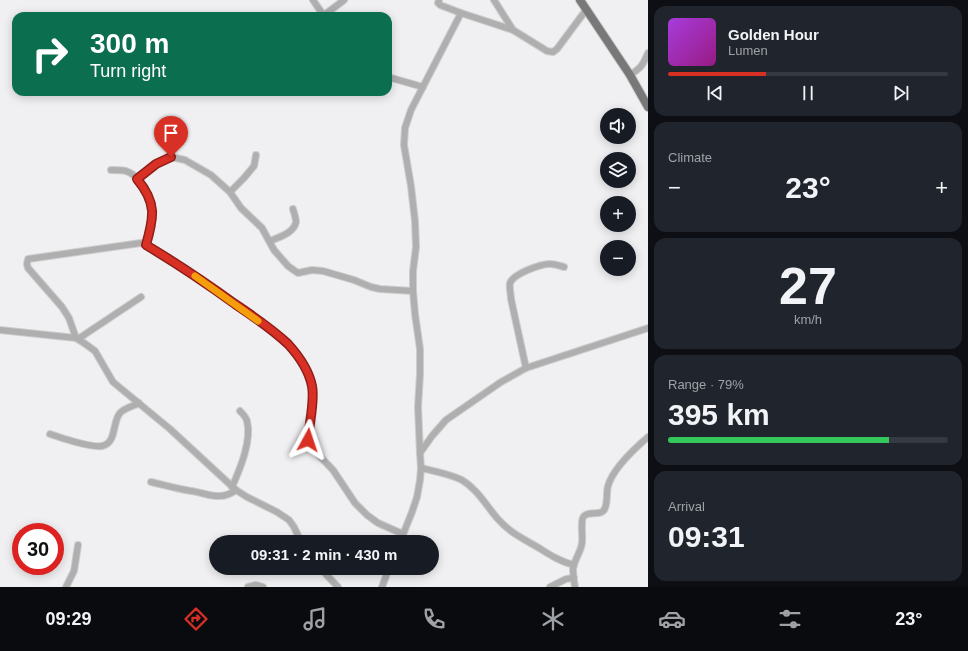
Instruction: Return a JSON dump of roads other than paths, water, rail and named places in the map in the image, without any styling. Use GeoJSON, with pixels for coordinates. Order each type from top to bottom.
{"type":"FeatureCollection","features":[{"type":"Feature","properties":{"kind":"main road"},"geometry":{"type":"LineString","coordinates":[[580,0],[630,75],[648,107]]}},
{"type":"Feature","properties":{"kind":"street"},"geometry":{"type":"LineString","coordinates":[[313,0],[321,12]]}},
{"type":"Feature","properties":{"kind":"street"},"geometry":{"type":"LineString","coordinates":[[329,12],[344,0]]}},
{"type":"Feature","properties":{"kind":"street"},"geometry":{"type":"LineString","coordinates":[[439,0],[438,3],[440,5],[513,30],[547,51],[553,52],[557,49],[586,10]]}},
{"type":"Feature","properties":{"kind":"street"},"geometry":{"type":"LineString","coordinates":[[494,0],[513,30]]}},
{"type":"Feature","properties":{"kind":"street"},"geometry":{"type":"LineString","coordinates":[[77,339],[69,318],[62,307],[28,268],[28,259],[141,243],[168,258],[262,323],[288,345],[300,359],[312,385],[313,397],[308,440],[312,448],[333,470],[355,503],[367,515],[378,523],[403,534],[417,497],[421,468],[418,407],[420,349],[413,292],[413,271],[416,247],[415,221],[404,145],[405,128],[411,110],[461,13]]}},
{"type":"Feature","properties":{"kind":"street"},"geometry":{"type":"LineString","coordinates":[[630,75],[640,68],[648,53]]}},
{"type":"Feature","properties":{"kind":"street"},"geometry":{"type":"LineString","coordinates":[[392,78],[423,87]]}},
{"type":"Feature","properties":{"kind":"street"},"geometry":{"type":"LineString","coordinates":[[230,192],[254,166],[256,155]]}},
{"type":"Feature","properties":{"kind":"street"},"geometry":{"type":"LineString","coordinates":[[137,179],[156,164],[171,157],[185,160],[211,175],[230,192],[241,208],[262,228],[274,250],[291,268],[298,273],[312,270],[323,271],[354,280],[380,290],[413,292]]}},
{"type":"Feature","properties":{"kind":"street"},"geometry":{"type":"LineString","coordinates":[[111,170],[125,170],[133,174],[143,186],[149,198],[152,210],[152,223],[146,245]]}},
{"type":"Feature","properties":{"kind":"street"},"geometry":{"type":"LineString","coordinates":[[270,241],[283,235],[294,227],[296,218],[293,209]]}},
{"type":"Feature","properties":{"kind":"street"},"geometry":{"type":"LineString","coordinates":[[526,368],[511,299],[510,283],[513,278],[541,265],[551,264],[564,267]]}},
{"type":"Feature","properties":{"kind":"street"},"geometry":{"type":"LineString","coordinates":[[77,339],[142,297]]}},
{"type":"Feature","properties":{"kind":"street"},"geometry":{"type":"LineString","coordinates":[[420,453],[446,420],[502,382],[526,368],[648,328]]}},
{"type":"Feature","properties":{"kind":"street"},"geometry":{"type":"LineString","coordinates":[[0,330],[77,339],[84,343],[95,351],[114,382],[170,428],[234,488],[247,497],[277,512],[289,520],[298,535]]}},
{"type":"Feature","properties":{"kind":"street"},"geometry":{"type":"LineString","coordinates":[[50,434],[92,446],[102,446],[107,444],[112,438],[117,418],[121,412],[139,403]]}},
{"type":"Feature","properties":{"kind":"street"},"geometry":{"type":"LineString","coordinates":[[151,482],[210,496],[231,494],[248,440],[248,425],[240,411]]}},
{"type":"Feature","properties":{"kind":"street"},"geometry":{"type":"LineString","coordinates":[[575,587],[573,570],[582,544],[582,517],[590,513],[601,512],[605,509],[608,485],[614,474],[630,453],[648,437]]}},
{"type":"Feature","properties":{"kind":"street"},"geometry":{"type":"LineString","coordinates":[[421,468],[453,476],[462,480],[478,494],[497,518],[510,531],[560,560],[574,565]]}},
{"type":"Feature","properties":{"kind":"street"},"geometry":{"type":"LineString","coordinates":[[66,587],[74,571],[78,546]]}},
{"type":"Feature","properties":{"kind":"street"},"geometry":{"type":"LineString","coordinates":[[327,575],[338,587]]}},
{"type":"Feature","properties":{"kind":"street"},"geometry":{"type":"LineString","coordinates":[[382,587],[386,575]]}},
{"type":"Feature","properties":{"kind":"street"},"geometry":{"type":"LineString","coordinates":[[550,587],[566,579],[574,578]]}},
{"type":"Feature","properties":{"kind":"street"},"geometry":{"type":"LineString","coordinates":[[248,587],[256,585],[263,587]]}}]}
